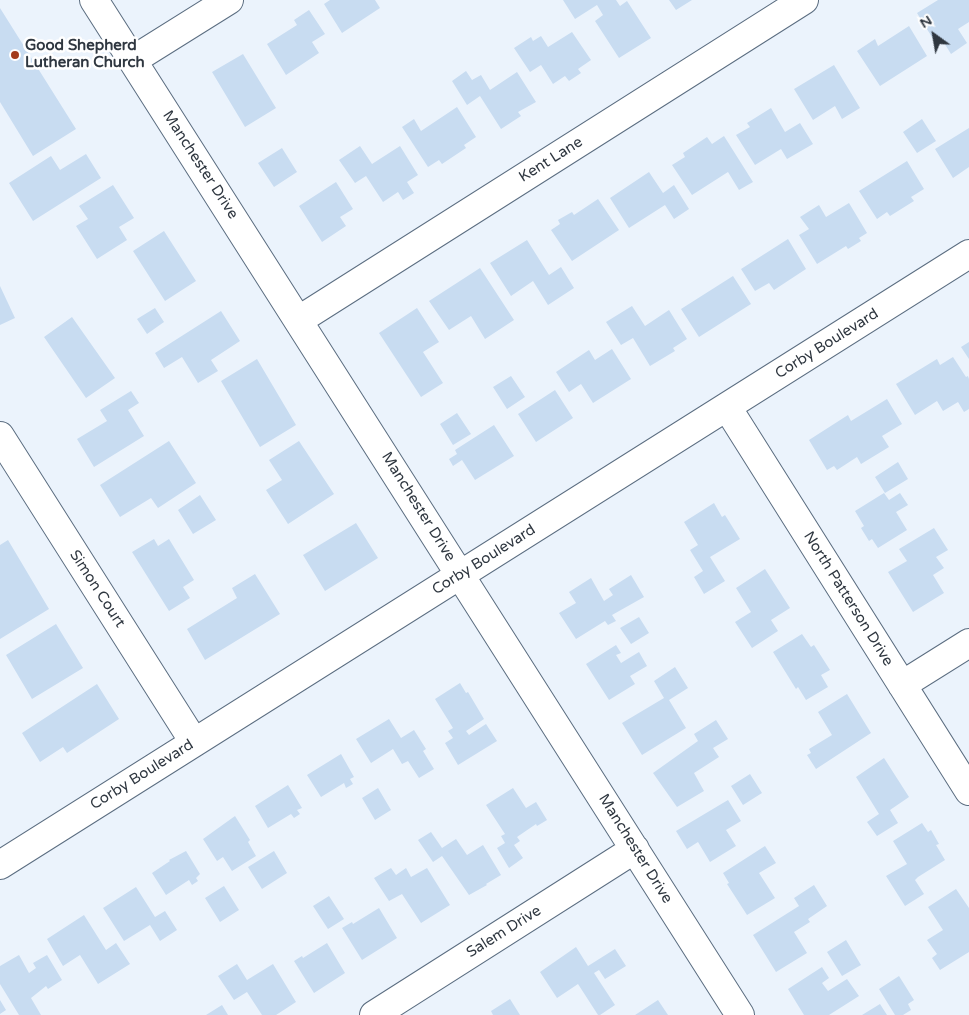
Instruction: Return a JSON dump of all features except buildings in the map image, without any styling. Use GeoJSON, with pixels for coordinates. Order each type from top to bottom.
{"type":"FeatureCollection","features":[{"type":"Feature","properties":{"kind":"street","name":"Manchester Drive"},"geometry":{"type":"LineString","coordinates":[[94,0],[740,1015]]}},
{"type":"Feature","properties":{"kind":"street"},"geometry":{"type":"LineString","coordinates":[[133,60],[229,0]]}},
{"type":"Feature","properties":{"kind":"street","name":"Kent Lane"},"geometry":{"type":"LineString","coordinates":[[299,320],[804,0]]}},
{"type":"Feature","properties":{"kind":"street","name":"Corby Boulevard"},"geometry":{"type":"LineString","coordinates":[[0,865],[969,254]]}},
{"type":"Feature","properties":{"kind":"street","name":"North Patterson Drive"},"geometry":{"type":"LineString","coordinates":[[727,408],[969,791]]}},
{"type":"Feature","properties":{"kind":"street","name":"Simon Court"},"geometry":{"type":"LineString","coordinates":[[0,436],[194,742]]}},
{"type":"Feature","properties":{"kind":"street"},"geometry":{"type":"LineString","coordinates":[[902,685],[969,642]]}},
{"type":"Feature","properties":{"kind":"street","name":"Salem Drive"},"geometry":{"type":"LineString","coordinates":[[374,1015],[635,850]]}},
{"type":"Feature","properties":{"kind":"place","name":"Good Shepherd Lutheran Church"},"geometry":{"type":"Point","coordinates":[15,55]}}]}
